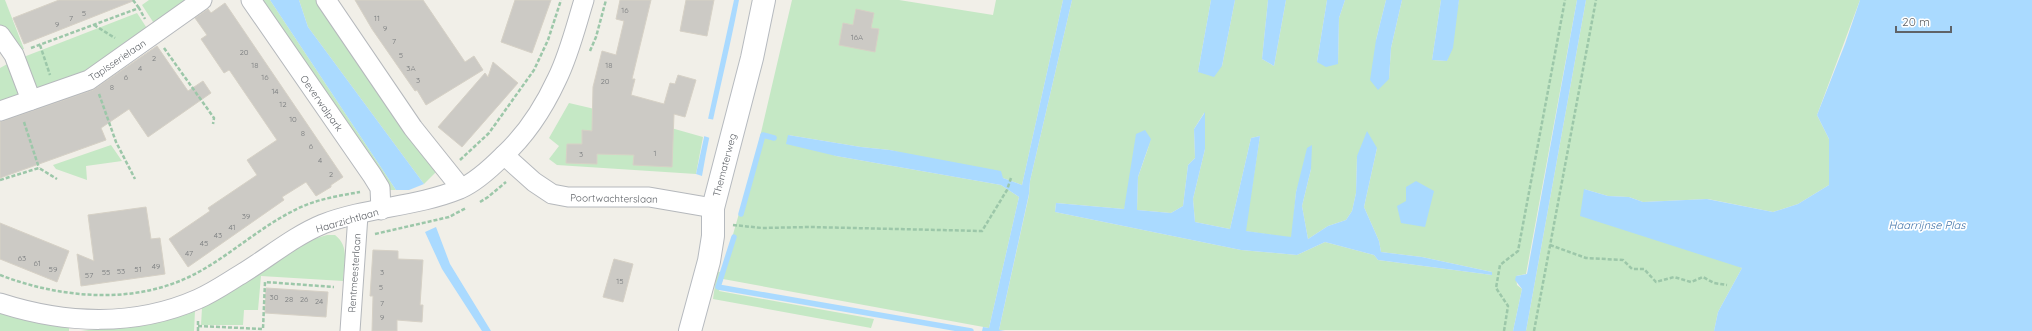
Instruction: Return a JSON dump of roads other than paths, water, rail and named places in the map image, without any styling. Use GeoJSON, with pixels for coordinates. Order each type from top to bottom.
{"type":"FeatureCollection","features":[{"type":"Feature","properties":{"kind":"street","name":"Tapisserielaan"},"geometry":{"type":"LineString","coordinates":[[0,111],[89,80],[202,0]]}},
{"type":"Feature","properties":{"kind":"street","name":"Oeverwalpark"},"geometry":{"type":"LineString","coordinates":[[251,0],[380,188],[381,210]]}},
{"type":"Feature","properties":{"kind":"street"},"geometry":{"type":"LineString","coordinates":[[326,0],[413,128],[461,188]]}},
{"type":"Feature","properties":{"kind":"street","name":"Haarzichtlaan"},"geometry":{"type":"LineString","coordinates":[[0,303],[44,314],[78,319],[113,320],[150,315],[199,298],[243,273],[306,232],[324,224],[428,199],[461,188],[478,178],[504,155],[532,123],[558,78],[584,0]]}},
{"type":"Feature","properties":{"kind":"street","name":"Thematerweg"},"geometry":{"type":"LineString","coordinates":[[690,331],[709,260],[713,214],[752,58],[764,0]]}},
{"type":"Feature","properties":{"kind":"street"},"geometry":{"type":"LineString","coordinates":[[0,35],[14,55],[24,103]]}},
{"type":"Feature","properties":{"kind":"street","name":"Poortwachterslaan"},"geometry":{"type":"LineString","coordinates":[[504,155],[534,182],[552,194],[568,197],[650,197],[713,214]]}},
{"type":"Feature","properties":{"kind":"street","name":"Rentmeesterlaan"},"geometry":{"type":"LineString","coordinates":[[350,331],[358,215]]}},
{"type":"Feature","properties":{"kind":"water"},"geometry":{"type":"Polygon","coordinates":[[[270,0],[299,0],[308,27],[424,184],[409,190],[396,190],[270,0]]]}},
{"type":"Feature","properties":{"kind":"water"},"geometry":{"type":"Polygon","coordinates":[[[734,0],[739,0],[710,132],[702,176],[696,174],[734,0]]]}},
{"type":"Feature","properties":{"kind":"water"},"geometry":{"type":"Polygon","coordinates":[[[1063,0],[1072,0],[1030,181],[1029,194],[999,330],[1005,331],[982,331],[983,327],[989,328],[1019,197],[1001,185],[836,156],[786,144],[788,135],[861,147],[890,150],[1001,171],[1003,178],[1022,185],[1063,0]]]}},
{"type":"Feature","properties":{"kind":"water"},"geometry":{"type":"Polygon","coordinates":[[[1211,0],[1235,0],[1222,66],[1214,77],[1198,72],[1211,0]]]}},
{"type":"Feature","properties":{"kind":"water"},"geometry":{"type":"Polygon","coordinates":[[[1268,0],[1286,0],[1274,66],[1262,59],[1268,0]]]}},
{"type":"Feature","properties":{"kind":"water"},"geometry":{"type":"Polygon","coordinates":[[[1327,0],[1345,0],[1339,18],[1338,64],[1326,67],[1317,62],[1327,0]]]}},
{"type":"Feature","properties":{"kind":"water"},"geometry":{"type":"Polygon","coordinates":[[[1386,0],[1402,0],[1391,48],[1389,79],[1378,90],[1370,80],[1376,40],[1386,0]]]}},
{"type":"Feature","properties":{"kind":"water"},"geometry":{"type":"Polygon","coordinates":[[[1441,0],[1459,0],[1453,48],[1447,61],[1432,60],[1441,0]]]}},
{"type":"Feature","properties":{"kind":"water"},"geometry":{"type":"Polygon","coordinates":[[[1577,0],[1586,0],[1526,331],[1513,331],[1522,289],[1515,280],[1516,276],[1527,274],[1577,0]]]}},
{"type":"Feature","properties":{"kind":"water","name":"Haarrijnse Plas"},"geometry":{"type":"Polygon","coordinates":[[[1860,0],[2032,0],[2032,331],[1714,331],[1718,312],[1742,268],[1580,216],[1584,189],[1608,196],[1629,197],[1643,202],[1707,199],[1773,212],[1798,204],[1829,185],[1829,139],[1817,115],[1845,44],[1860,0]]]}},
{"type":"Feature","properties":{"kind":"water"},"geometry":{"type":"Polygon","coordinates":[[[1205,112],[1205,149],[1193,199],[1195,222],[1230,229],[1251,138],[1260,136],[1246,231],[1291,237],[1296,192],[1307,148],[1312,145],[1311,169],[1302,206],[1308,239],[1328,226],[1346,220],[1352,211],[1356,193],[1357,156],[1367,131],[1377,148],[1364,207],[1379,241],[1381,252],[1422,257],[1492,272],[1492,275],[1378,260],[1374,255],[1325,242],[1297,255],[1241,250],[1055,212],[1056,203],[1124,209],[1136,134],[1145,130],[1151,139],[1138,177],[1137,210],[1171,213],[1183,206],[1188,165],[1195,158],[1194,129],[1205,112]]]}},
{"type":"Feature","properties":{"kind":"water"},"geometry":{"type":"Polygon","coordinates":[[[1416,181],[1434,191],[1425,227],[1401,223],[1397,206],[1406,201],[1406,187],[1416,181]]]}},
{"type":"Feature","properties":{"kind":"water"},"geometry":{"type":"Polygon","coordinates":[[[436,227],[450,264],[491,331],[482,331],[442,269],[425,232],[436,227]]]}},
{"type":"Feature","properties":{"kind":"waterway"},"geometry":{"type":"LineString","coordinates":[[741,214],[763,135],[774,138]]}},
{"type":"Feature","properties":{"kind":"waterway"},"geometry":{"type":"LineString","coordinates":[[734,237],[718,287],[971,331]]}}]}
